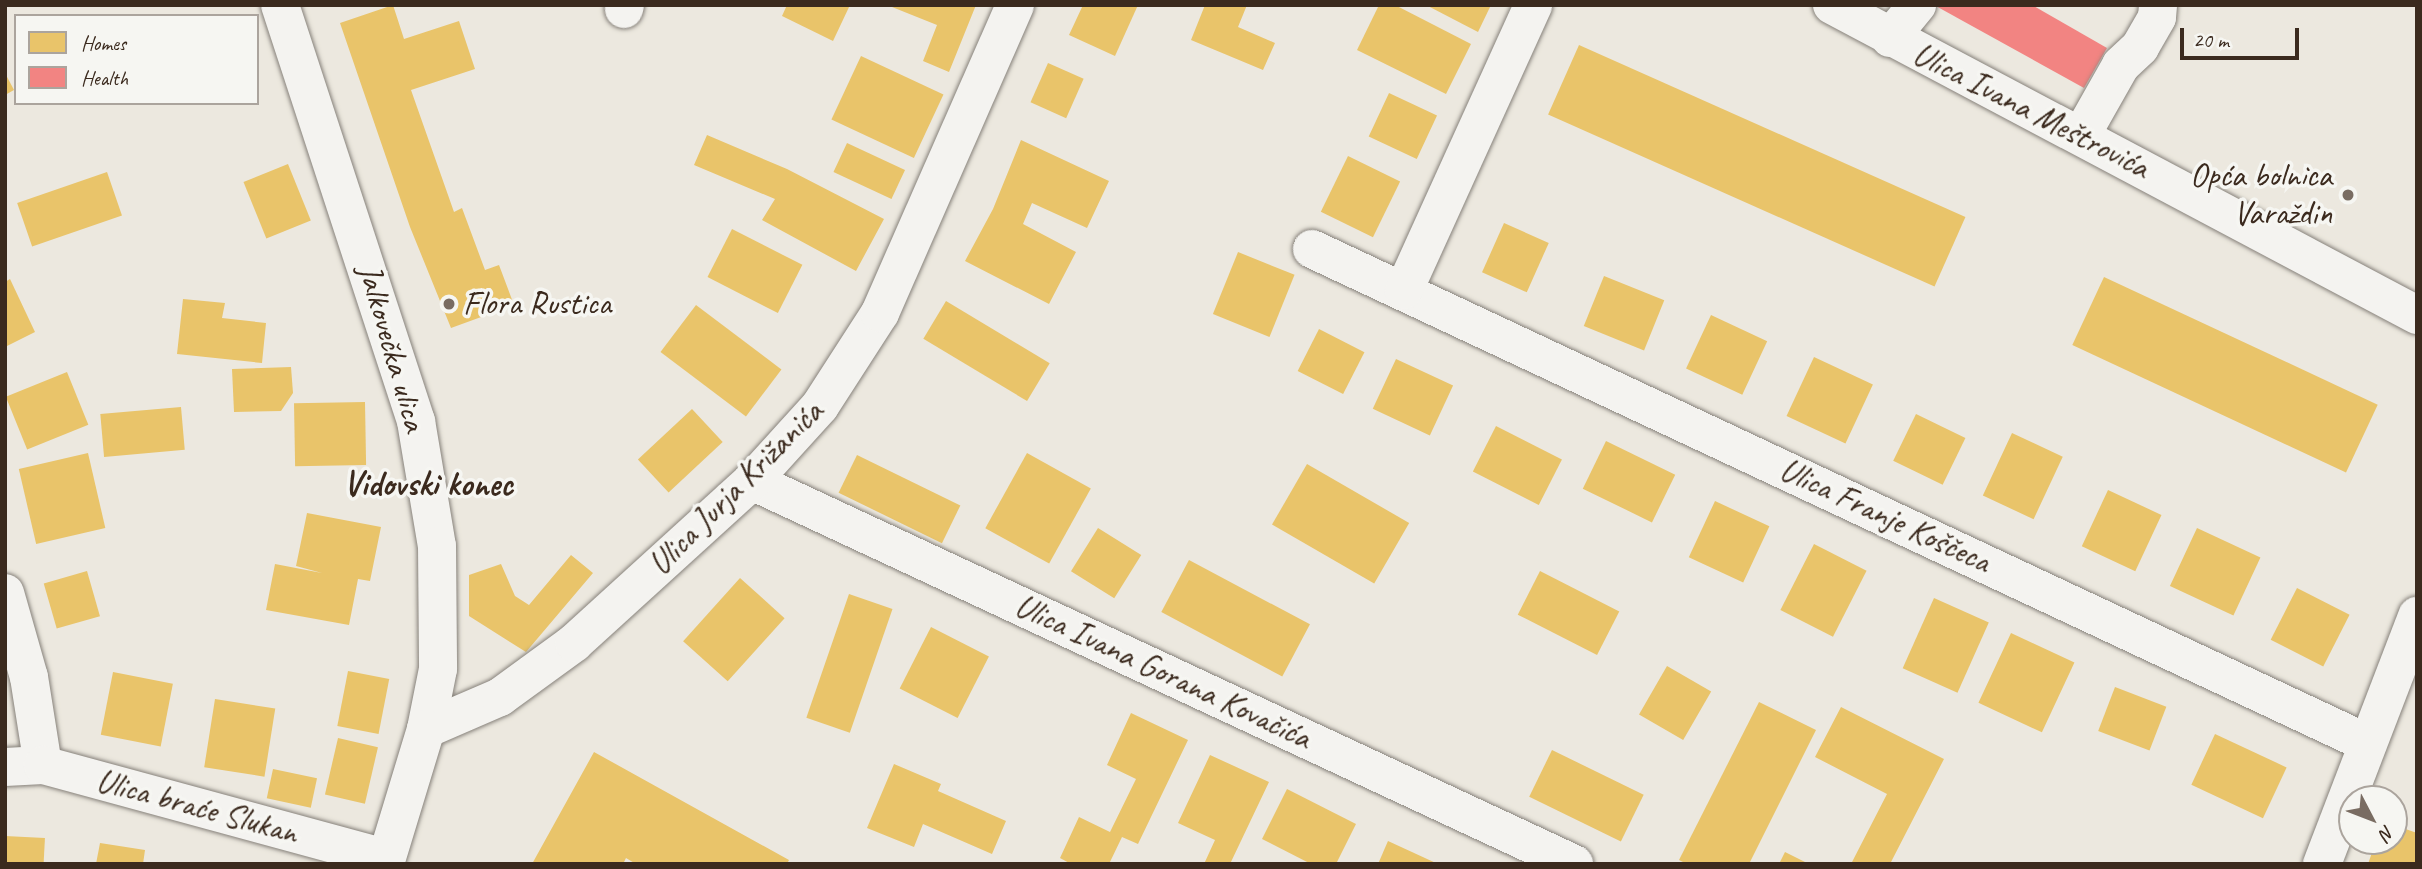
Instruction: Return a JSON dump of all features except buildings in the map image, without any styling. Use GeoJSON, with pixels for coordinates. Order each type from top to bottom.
{"type":"FeatureCollection","features":[{"type":"Feature","properties":{"kind":"street","name":"Jalkovečka ulica"},"geometry":{"type":"LineString","coordinates":[[280,5],[416,421],[437,546],[438,669],[426,729],[386,861]]}},
{"type":"Feature","properties":{"kind":"street","name":"Ulica Jurja Križanića"},"geometry":{"type":"LineString","coordinates":[[426,729],[500,697],[537,672],[752,481],[820,407],[863,346],[1015,5]]}},
{"type":"Feature","properties":{"kind":"street"},"geometry":{"type":"LineString","coordinates":[[1404,290],[1533,5]]}},
{"type":"Feature","properties":{"kind":"street","name":"Ulica Ivana Meštrovića"},"geometry":{"type":"LineString","coordinates":[[1832,5],[1890,38],[2082,134],[2417,315]]}},
{"type":"Feature","properties":{"kind":"street"},"geometry":{"type":"LineString","coordinates":[[1890,38],[1917,5]]}},
{"type":"Feature","properties":{"kind":"street"},"geometry":{"type":"LineString","coordinates":[[2121,65],[2123,39],[2145,5]]}},
{"type":"Feature","properties":{"kind":"street"},"geometry":{"type":"LineString","coordinates":[[2082,134],[2121,65],[2140,47],[2157,17],[2158,5]]}},
{"type":"Feature","properties":{"kind":"street","name":"Ulica Franje Koščeca"},"geometry":{"type":"LineString","coordinates":[[1312,249],[2367,743]]}},
{"type":"Feature","properties":{"kind":"street","name":"Ulica Ivana Gorana Kovačića"},"geometry":{"type":"LineString","coordinates":[[752,481],[1574,864]]}},
{"type":"Feature","properties":{"kind":"street"},"geometry":{"type":"LineString","coordinates":[[5,593],[29,677],[43,765]]}},
{"type":"Feature","properties":{"kind":"street"},"geometry":{"type":"LineString","coordinates":[[2322,864],[2417,616]]}},
{"type":"Feature","properties":{"kind":"street","name":"Ulica braće Slukan"},"geometry":{"type":"LineString","coordinates":[[5,767],[43,765],[386,861]]}},
{"type":"Feature","properties":{"kind":"place","name":"Opća bolnica Varaždin"},"geometry":{"type":"Point","coordinates":[2348,195]}},
{"type":"Feature","properties":{"kind":"place","name":"Flora Rustica"},"geometry":{"type":"Point","coordinates":[449,304]}},
{"type":"Feature","properties":{"kind":"district","name":"Vidovski konec"},"geometry":{"type":"Point","coordinates":[428,484]}}]}
